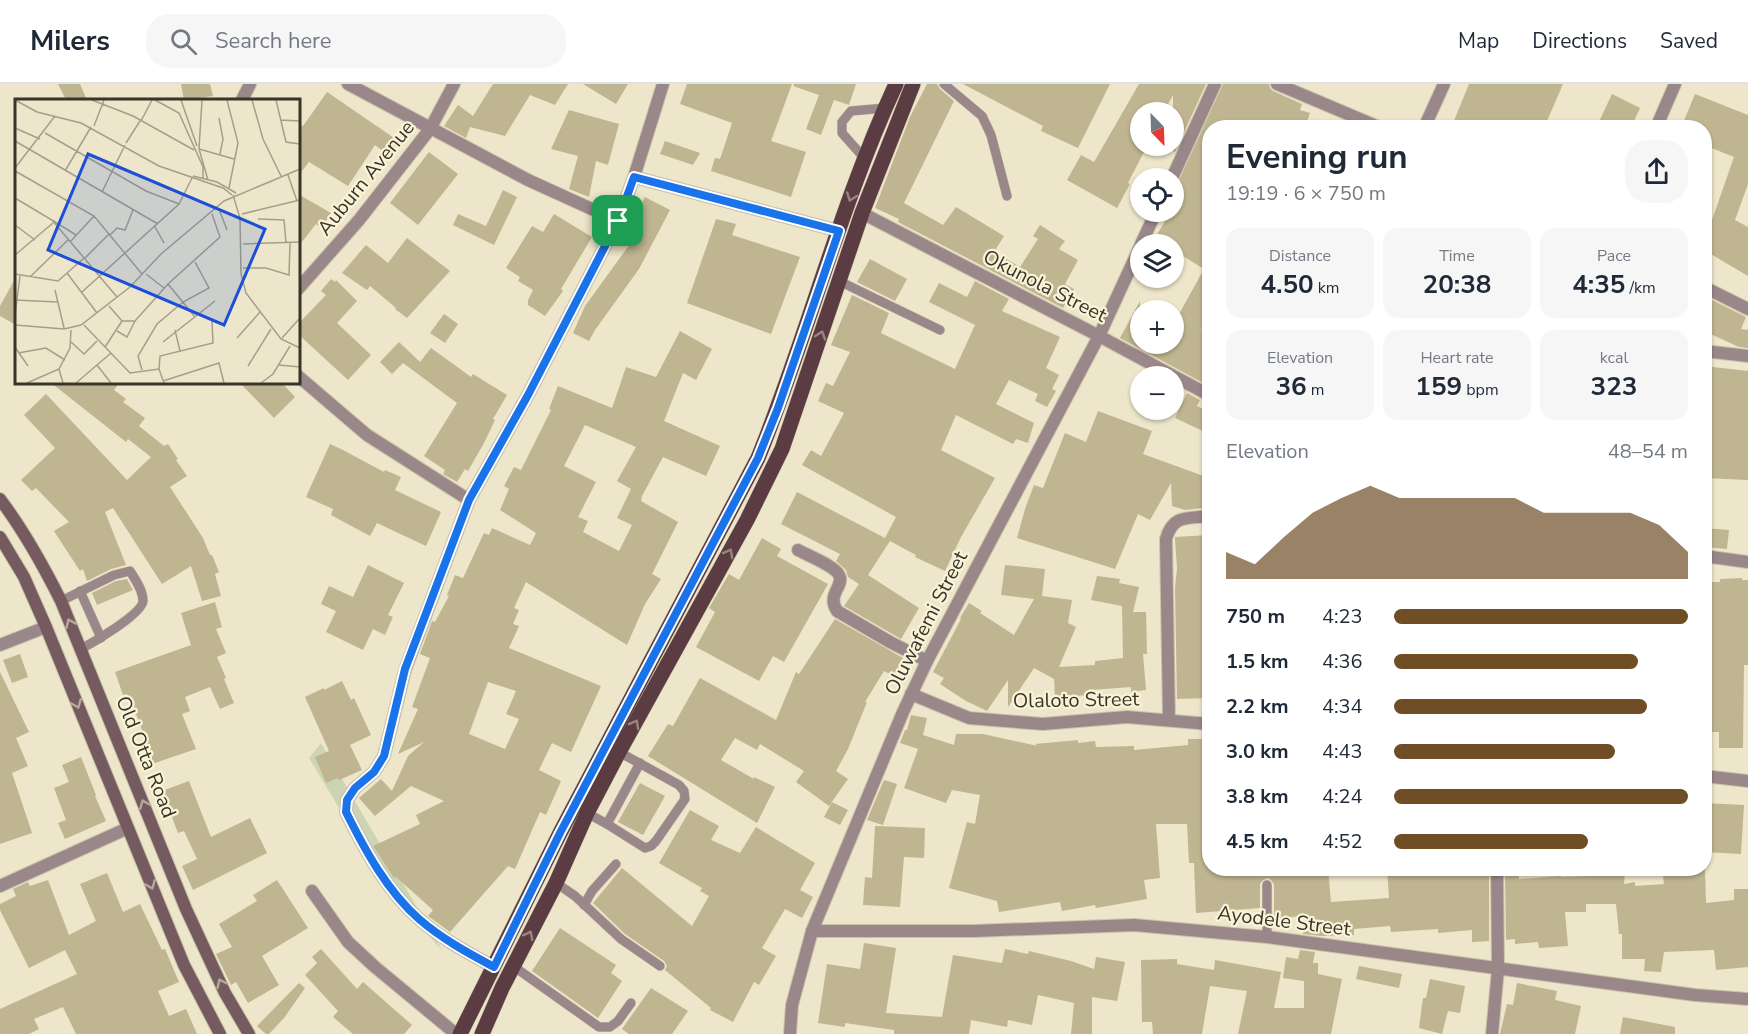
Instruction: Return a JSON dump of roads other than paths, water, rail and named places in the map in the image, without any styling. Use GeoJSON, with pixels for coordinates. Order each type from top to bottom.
{"type":"FeatureCollection","features":[{"type":"Feature","properties":{"kind":"main road"},"geometry":{"type":"LineString","coordinates":[[458,1034],[468,1019],[560,833],[758,458],[778,408],[865,159],[896,84]]}},
{"type":"Feature","properties":{"kind":"main road"},"geometry":{"type":"LineString","coordinates":[[483,1030],[556,883],[587,813],[747,520],[782,449],[862,213],[913,84]]}},
{"type":"Feature","properties":{"kind":"main road"},"geometry":{"type":"LineString","coordinates":[[796,354],[813,360]]}},
{"type":"Feature","properties":{"kind":"main road","name":"Old Otta Road"},"geometry":{"type":"LineString","coordinates":[[0,499],[23,531],[61,601],[186,909],[225,993],[249,1034]]}},
{"type":"Feature","properties":{"kind":"main road"},"geometry":{"type":"LineString","coordinates":[[0,537],[24,577],[184,965],[220,1034]]}},
{"type":"Feature","properties":{"kind":"street"},"geometry":{"type":"LineString","coordinates":[[242,99],[250,84]]}},
{"type":"Feature","properties":{"kind":"street"},"geometry":{"type":"LineString","coordinates":[[348,84],[528,180],[618,221]]}},
{"type":"Feature","properties":{"kind":"street","name":"Auburn Avenue"},"geometry":{"type":"LineString","coordinates":[[300,287],[359,220],[430,129],[454,84]]}},
{"type":"Feature","properties":{"kind":"street"},"geometry":{"type":"LineString","coordinates":[[494,967],[456,947],[419,919],[388,886],[346,812],[347,800],[355,788],[374,772],[384,756],[405,669],[469,500],[528,395],[618,221],[663,84]]}},
{"type":"Feature","properties":{"kind":"street"},"geometry":{"type":"LineString","coordinates":[[1177,168],[1215,84]]}},
{"type":"Feature","properties":{"kind":"street"},"geometry":{"type":"LineString","coordinates":[[1277,84],[1362,120]]}},
{"type":"Feature","properties":{"kind":"street"},"geometry":{"type":"LineString","coordinates":[[1428,120],[1444,84]]}},
{"type":"Feature","properties":{"kind":"street"},"geometry":{"type":"LineString","coordinates":[[1659,120],[1675,84]]}},
{"type":"Feature","properties":{"kind":"street"},"geometry":{"type":"LineString","coordinates":[[634,177],[839,231]]}},
{"type":"Feature","properties":{"kind":"street","name":"Okunola Street"},"geometry":{"type":"LineString","coordinates":[[862,213],[1202,391]]}},
{"type":"Feature","properties":{"kind":"street","name":"Oluwafemi Street"},"geometry":{"type":"LineString","coordinates":[[790,1034],[792,1005],[812,931],[911,694],[1099,336],[1130,270]]}},
{"type":"Feature","properties":{"kind":"street"},"geometry":{"type":"LineString","coordinates":[[1712,291],[1748,309]]}},
{"type":"Feature","properties":{"kind":"street"},"geometry":{"type":"LineString","coordinates":[[1712,352],[1748,356]]}},
{"type":"Feature","properties":{"kind":"street"},"geometry":{"type":"LineString","coordinates":[[300,378],[367,435],[469,500]]}},
{"type":"Feature","properties":{"kind":"street"},"geometry":{"type":"LineString","coordinates":[[1169,720],[1166,539],[1170,526],[1179,519],[1202,517]]}},
{"type":"Feature","properties":{"kind":"street"},"geometry":{"type":"LineString","coordinates":[[798,550],[833,569],[839,575],[840,581],[833,599],[837,611],[927,661]]}},
{"type":"Feature","properties":{"kind":"street"},"geometry":{"type":"LineString","coordinates":[[1712,557],[1748,561]]}},
{"type":"Feature","properties":{"kind":"street"},"geometry":{"type":"LineString","coordinates":[[0,645],[46,627]]}},
{"type":"Feature","properties":{"kind":"street","name":"Olaloto Street"},"geometry":{"type":"LineString","coordinates":[[911,694],[969,718],[1043,724],[1126,717],[1202,723]]}},
{"type":"Feature","properties":{"kind":"street"},"geometry":{"type":"LineString","coordinates":[[1712,777],[1748,781]]}},
{"type":"Feature","properties":{"kind":"street"},"geometry":{"type":"LineString","coordinates":[[0,886],[128,828]]}},
{"type":"Feature","properties":{"kind":"street"},"geometry":{"type":"LineString","coordinates":[[1492,1034],[1498,969],[1497,876]]}},
{"type":"Feature","properties":{"kind":"street"},"geometry":{"type":"LineString","coordinates":[[312,891],[348,942],[375,967],[458,1034]]}},
{"type":"Feature","properties":{"kind":"street","name":"Ayodele Street"},"geometry":{"type":"LineString","coordinates":[[812,931],[974,931],[1134,925],[1267,937],[1695,995],[1748,999]]}},
{"type":"Feature","properties":{"kind":"lane"},"geometry":{"type":"LineString","coordinates":[[944,84],[982,116],[992,135],[1007,196]]}},
{"type":"Feature","properties":{"kind":"lane"},"geometry":{"type":"LineString","coordinates":[[865,159],[842,134],[842,122],[851,111],[885,108]]}},
{"type":"Feature","properties":{"kind":"lane"},"geometry":{"type":"LineString","coordinates":[[839,281],[940,330]]}},
{"type":"Feature","properties":{"kind":"lane"},"geometry":{"type":"LineString","coordinates":[[61,601],[129,571],[141,592],[143,602],[139,609],[101,638],[81,649]]}},
{"type":"Feature","properties":{"kind":"lane"},"geometry":{"type":"LineString","coordinates":[[80,591],[101,638]]}},
{"type":"Feature","properties":{"kind":"lane"},"geometry":{"type":"LineString","coordinates":[[587,813],[645,848],[651,846],[685,799],[684,791],[679,785],[619,752]]}},
{"type":"Feature","properties":{"kind":"lane"},"geometry":{"type":"LineString","coordinates":[[607,824],[640,763]]}},
{"type":"Feature","properties":{"kind":"lane"},"geometry":{"type":"LineString","coordinates":[[584,905],[592,891],[616,864]]}},
{"type":"Feature","properties":{"kind":"lane"},"geometry":{"type":"LineString","coordinates":[[556,883],[575,896],[621,939],[660,966]]}},
{"type":"Feature","properties":{"kind":"lane"},"geometry":{"type":"LineString","coordinates":[[1267,885],[1267,937]]}},
{"type":"Feature","properties":{"kind":"lane"},"geometry":{"type":"LineString","coordinates":[[513,966],[599,1027],[610,1026],[618,1021],[631,1003]]}}]}
